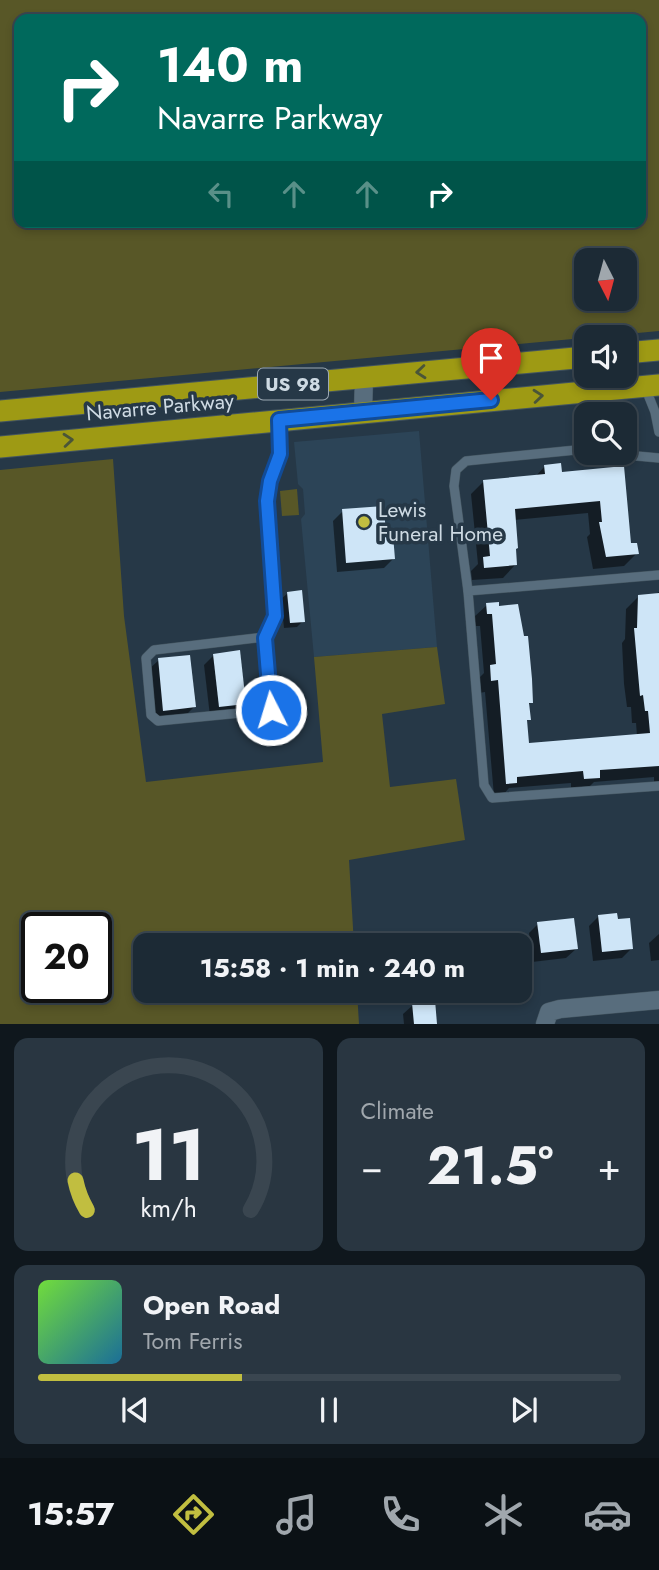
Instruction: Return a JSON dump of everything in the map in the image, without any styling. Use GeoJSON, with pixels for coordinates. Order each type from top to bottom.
{"type":"FeatureCollection","features":[{"type":"Feature","properties":{"kind":"highway"},"geometry":{"type":"LineString","coordinates":[[637,353],[659,350]]}},
{"type":"Feature","properties":{"kind":"highway","name":"Navarre Parkway"},"geometry":{"type":"LineString","coordinates":[[0,411],[574,358]]}},
{"type":"Feature","properties":{"kind":"highway","name":"Navarre Parkway"},"geometry":{"type":"LineString","coordinates":[[0,447],[652,385]]}},
{"type":"Feature","properties":{"kind":"street"},"geometry":{"type":"LineString","coordinates":[[363,412],[364,378]]}},
{"type":"Feature","properties":{"kind":"street"},"geometry":{"type":"LineString","coordinates":[[547,1018],[560,1009],[659,1000]]}},
{"type":"Feature","properties":{"kind":"lane"},"geometry":{"type":"LineString","coordinates":[[652,385],[659,432]]}},
{"type":"Feature","properties":{"kind":"lane"},"geometry":{"type":"LineString","coordinates":[[265,638],[154,650],[146,658],[151,715],[158,721],[271,710],[265,638],[275,616],[267,501],[270,481],[280,454],[279,420]]}},
{"type":"Feature","properties":{"kind":"lane"},"geometry":{"type":"LineString","coordinates":[[574,450],[466,461],[456,470],[454,486],[468,591],[484,785],[492,798],[659,786]]}},
{"type":"Feature","properties":{"kind":"lane"},"geometry":{"type":"LineString","coordinates":[[637,455],[659,458]]}},
{"type":"Feature","properties":{"kind":"lane"},"geometry":{"type":"LineString","coordinates":[[468,591],[659,575]]}},
{"type":"Feature","properties":{"kind":"shaded area"},"geometry":{"type":"Polygon","coordinates":[[[0,0],[659,0],[659,331],[637,333],[637,325],[574,325],[574,339],[0,392],[0,0]]]}},
{"type":"Feature","properties":{"kind":"shaded area"},"geometry":{"type":"Polygon","coordinates":[[[419,431],[437,647],[314,657],[301,519],[305,514],[303,489],[298,484],[294,442],[419,431]]]}},
{"type":"Feature","properties":{"kind":"shaded area"},"geometry":{"type":"Polygon","coordinates":[[[113,459],[124,616],[146,782],[323,762],[314,657],[437,647],[445,704],[382,714],[390,787],[456,779],[465,840],[349,860],[353,933],[133,933],[133,1003],[358,1003],[359,1024],[0,1024],[0,470],[113,459]]]}},
{"type":"Feature","properties":{"kind":"shaded area"},"geometry":{"type":"Polygon","coordinates":[[[297,489],[299,515],[282,516],[280,491],[297,489]]]}},
{"type":"Feature","properties":{"kind":"building"},"geometry":{"type":"Polygon","coordinates":[[[561,463],[562,472],[624,466],[631,543],[637,543],[639,554],[606,557],[599,522],[602,522],[600,501],[515,509],[517,565],[484,568],[483,557],[490,556],[483,480],[545,474],[544,465],[561,463]]]}},
{"type":"Feature","properties":{"kind":"building","name":"Lewis Funeral Home"},"geometry":{"type":"Polygon","coordinates":[[[384,506],[386,536],[393,535],[395,559],[346,563],[342,509],[384,506]]]}},
{"type":"Feature","properties":{"kind":"building"},"geometry":{"type":"Polygon","coordinates":[[[302,590],[305,622],[290,623],[287,592],[302,590]]]}},
{"type":"Feature","properties":{"kind":"building"},"geometry":{"type":"Polygon","coordinates":[[[659,593],[659,766],[600,770],[600,778],[584,779],[583,771],[517,777],[517,783],[506,784],[498,680],[491,681],[490,665],[496,664],[492,614],[487,614],[486,603],[499,602],[499,606],[518,604],[524,636],[528,636],[533,703],[529,703],[531,720],[527,720],[529,743],[650,733],[648,711],[645,711],[643,695],[640,696],[634,628],[637,628],[638,595],[659,593]]]}},
{"type":"Feature","properties":{"kind":"building"},"geometry":{"type":"Polygon","coordinates":[[[240,650],[246,704],[219,707],[213,654],[240,650]]]}},
{"type":"Feature","properties":{"kind":"building"},"geometry":{"type":"Polygon","coordinates":[[[190,655],[196,707],[163,711],[158,658],[190,655]]]}},
{"type":"Feature","properties":{"kind":"building"},"geometry":{"type":"Polygon","coordinates":[[[617,913],[618,919],[630,918],[633,949],[602,952],[598,915],[617,913]]]}},
{"type":"Feature","properties":{"kind":"building"},"geometry":{"type":"Polygon","coordinates":[[[574,918],[578,949],[541,953],[537,922],[574,918]]]}},
{"type":"Feature","properties":{"kind":"building"},"geometry":{"type":"Polygon","coordinates":[[[412,1003],[435,1003],[437,1024],[414,1024],[412,1003]]]}},
{"type":"Feature","properties":{"kind":"place","name":"Lewis Funeral Home"},"geometry":{"type":"Point","coordinates":[364,522]}},
{"type":"Feature","properties":{"kind":"route"},"geometry":{"type":"LineString","coordinates":[[271,710],[265,638],[275,616],[267,501],[270,481],[280,454],[279,420],[491,400]]}}]}
